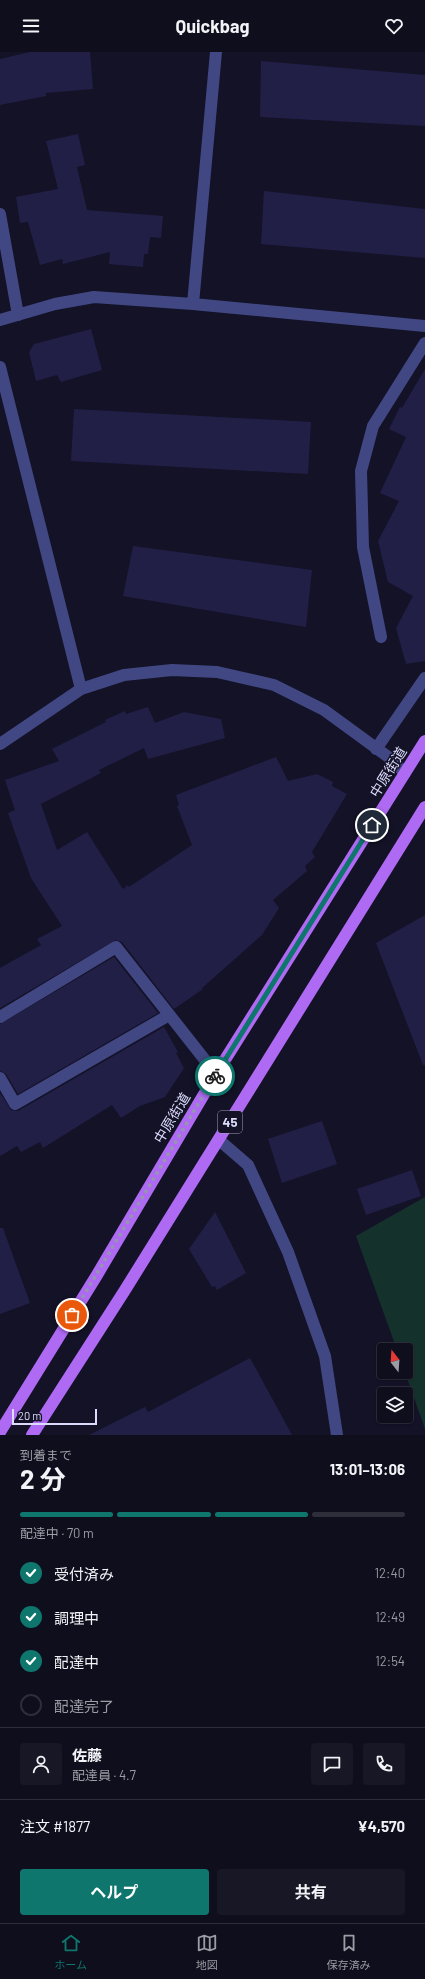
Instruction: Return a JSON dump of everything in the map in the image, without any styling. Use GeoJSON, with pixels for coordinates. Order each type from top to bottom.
{"type":"FeatureCollection","features":[{"type":"Feature","properties":{"kind":"main road","name":"中原街道"},"geometry":{"type":"LineString","coordinates":[[0,1432],[97,1275],[216,1074],[425,741]]}},
{"type":"Feature","properties":{"kind":"main road","name":"45"},"geometry":{"type":"LineString","coordinates":[[32,1435],[219,1140],[425,807]]}},
{"type":"Feature","properties":{"kind":"street"},"geometry":{"type":"LineString","coordinates":[[193,304],[216,52]]}},
{"type":"Feature","properties":{"kind":"street"},"geometry":{"type":"LineString","coordinates":[[0,214],[18,315]]}},
{"type":"Feature","properties":{"kind":"street"},"geometry":{"type":"LineString","coordinates":[[0,320],[55,304],[94,297],[193,304],[425,326]]}},
{"type":"Feature","properties":{"kind":"street"},"geometry":{"type":"LineString","coordinates":[[381,637],[363,547],[361,471],[373,426],[425,342]]}},
{"type":"Feature","properties":{"kind":"street"},"geometry":{"type":"LineString","coordinates":[[0,367],[82,689]]}},
{"type":"Feature","properties":{"kind":"street"},"geometry":{"type":"LineString","coordinates":[[0,744],[82,689],[124,675],[172,670],[217,672],[274,685],[324,710],[387,756],[405,773]]}},
{"type":"Feature","properties":{"kind":"street"},"geometry":{"type":"LineString","coordinates":[[376,749],[425,678]]}},
{"type":"Feature","properties":{"kind":"street"},"geometry":{"type":"LineString","coordinates":[[0,1017],[116,947],[216,1074]]}},
{"type":"Feature","properties":{"kind":"street"},"geometry":{"type":"LineString","coordinates":[[0,1078],[15,1104],[169,1015]]}},
{"type":"Feature","properties":{"kind":"street"},"geometry":{"type":"LineString","coordinates":[[219,1140],[248,1165],[288,1252],[325,1356],[337,1435]]}},
{"type":"Feature","properties":{"kind":"street"},"geometry":{"type":"LineString","coordinates":[[0,1432],[6,1435]]}},
{"type":"Feature","properties":{"kind":"green space"},"geometry":{"type":"Polygon","coordinates":[[[425,1197],[425,1429],[413,1395],[413,1387],[410,1387],[407,1379],[413,1379],[413,1343],[394,1343],[356,1236],[425,1197]]]}},
{"type":"Feature","properties":{"kind":"building"},"geometry":{"type":"Polygon","coordinates":[[[30,52],[90,52],[93,89],[46,93],[46,96],[0,105],[0,59],[30,52]]]}},
{"type":"Feature","properties":{"kind":"building"},"geometry":{"type":"Polygon","coordinates":[[[261,61],[425,75],[425,126],[260,117],[261,61]]]}},
{"type":"Feature","properties":{"kind":"building"},"geometry":{"type":"Polygon","coordinates":[[[78,134],[85,165],[77,167],[87,210],[163,216],[161,238],[150,237],[148,254],[144,254],[143,267],[109,264],[110,252],[63,264],[62,259],[40,265],[28,222],[20,223],[16,197],[58,189],[46,141],[78,134]]]}},
{"type":"Feature","properties":{"kind":"building"},"geometry":{"type":"Polygon","coordinates":[[[264,191],[425,209],[425,258],[261,244],[264,191]]]}},
{"type":"Feature","properties":{"kind":"building"},"geometry":{"type":"Polygon","coordinates":[[[91,329],[102,370],[61,382],[57,375],[36,381],[29,352],[34,344],[91,329]]]}},
{"type":"Feature","properties":{"kind":"building"},"geometry":{"type":"Polygon","coordinates":[[[425,369],[425,661],[406,664],[396,628],[413,596],[388,582],[378,541],[399,501],[380,493],[406,437],[389,429],[400,407],[402,408],[425,369]]]}},
{"type":"Feature","properties":{"kind":"building"},"geometry":{"type":"Polygon","coordinates":[[[74,409],[311,422],[308,474],[71,461],[74,409]]]}},
{"type":"Feature","properties":{"kind":"building"},"geometry":{"type":"Polygon","coordinates":[[[133,546],[312,570],[306,627],[123,596],[133,546]]]}},
{"type":"Feature","properties":{"kind":"building"},"geometry":{"type":"Polygon","coordinates":[[[148,707],[155,723],[184,712],[221,719],[225,738],[148,759],[144,748],[99,770],[101,773],[41,804],[57,850],[87,832],[123,889],[128,885],[129,887],[192,845],[177,806],[179,805],[176,795],[276,757],[288,781],[317,774],[333,782],[332,786],[347,794],[312,852],[315,857],[305,866],[307,871],[273,900],[279,908],[262,935],[202,988],[203,989],[174,1009],[122,942],[116,940],[0,1008],[0,968],[41,945],[37,939],[62,926],[31,878],[8,813],[15,810],[5,780],[59,761],[52,749],[106,722],[105,720],[125,711],[126,714],[148,707]]]}},
{"type":"Feature","properties":{"kind":"building"},"geometry":{"type":"Polygon","coordinates":[[[425,915],[425,1065],[423,1065],[376,943],[425,915]]]}},
{"type":"Feature","properties":{"kind":"building"},"geometry":{"type":"Polygon","coordinates":[[[114,957],[158,1013],[18,1094],[6,1074],[0,1071],[0,1024],[114,957]]]}},
{"type":"Feature","properties":{"kind":"building"},"geometry":{"type":"Polygon","coordinates":[[[164,1027],[178,1052],[176,1053],[184,1068],[165,1097],[140,1106],[121,1118],[112,1105],[43,1148],[40,1142],[21,1152],[17,1146],[0,1156],[0,1093],[11,1110],[18,1111],[164,1027]]]}},
{"type":"Feature","properties":{"kind":"building"},"geometry":{"type":"Polygon","coordinates":[[[322,1121],[337,1164],[282,1183],[268,1139],[322,1121]]]}},
{"type":"Feature","properties":{"kind":"building"},"geometry":{"type":"Polygon","coordinates":[[[412,1170],[421,1196],[366,1215],[357,1189],[412,1170]]]}},
{"type":"Feature","properties":{"kind":"building"},"geometry":{"type":"Polygon","coordinates":[[[215,1212],[246,1273],[217,1290],[215,1286],[212,1287],[189,1249],[215,1212]]]}},
{"type":"Feature","properties":{"kind":"building"},"geometry":{"type":"Polygon","coordinates":[[[0,1228],[3,1228],[30,1303],[0,1314],[0,1228]]]}},
{"type":"Feature","properties":{"kind":"building"},"geometry":{"type":"Polygon","coordinates":[[[250,1358],[292,1435],[89,1435],[145,1407],[148,1412],[250,1358]]]}},
{"type":"Feature","properties":{"kind":"way so far"},"geometry":{"type":"LineString","coordinates":[[72,1315],[215,1076]]}},
{"type":"Feature","properties":{"kind":"route"},"geometry":{"type":"LineString","coordinates":[[215,1076],[372,825]]}}]}
